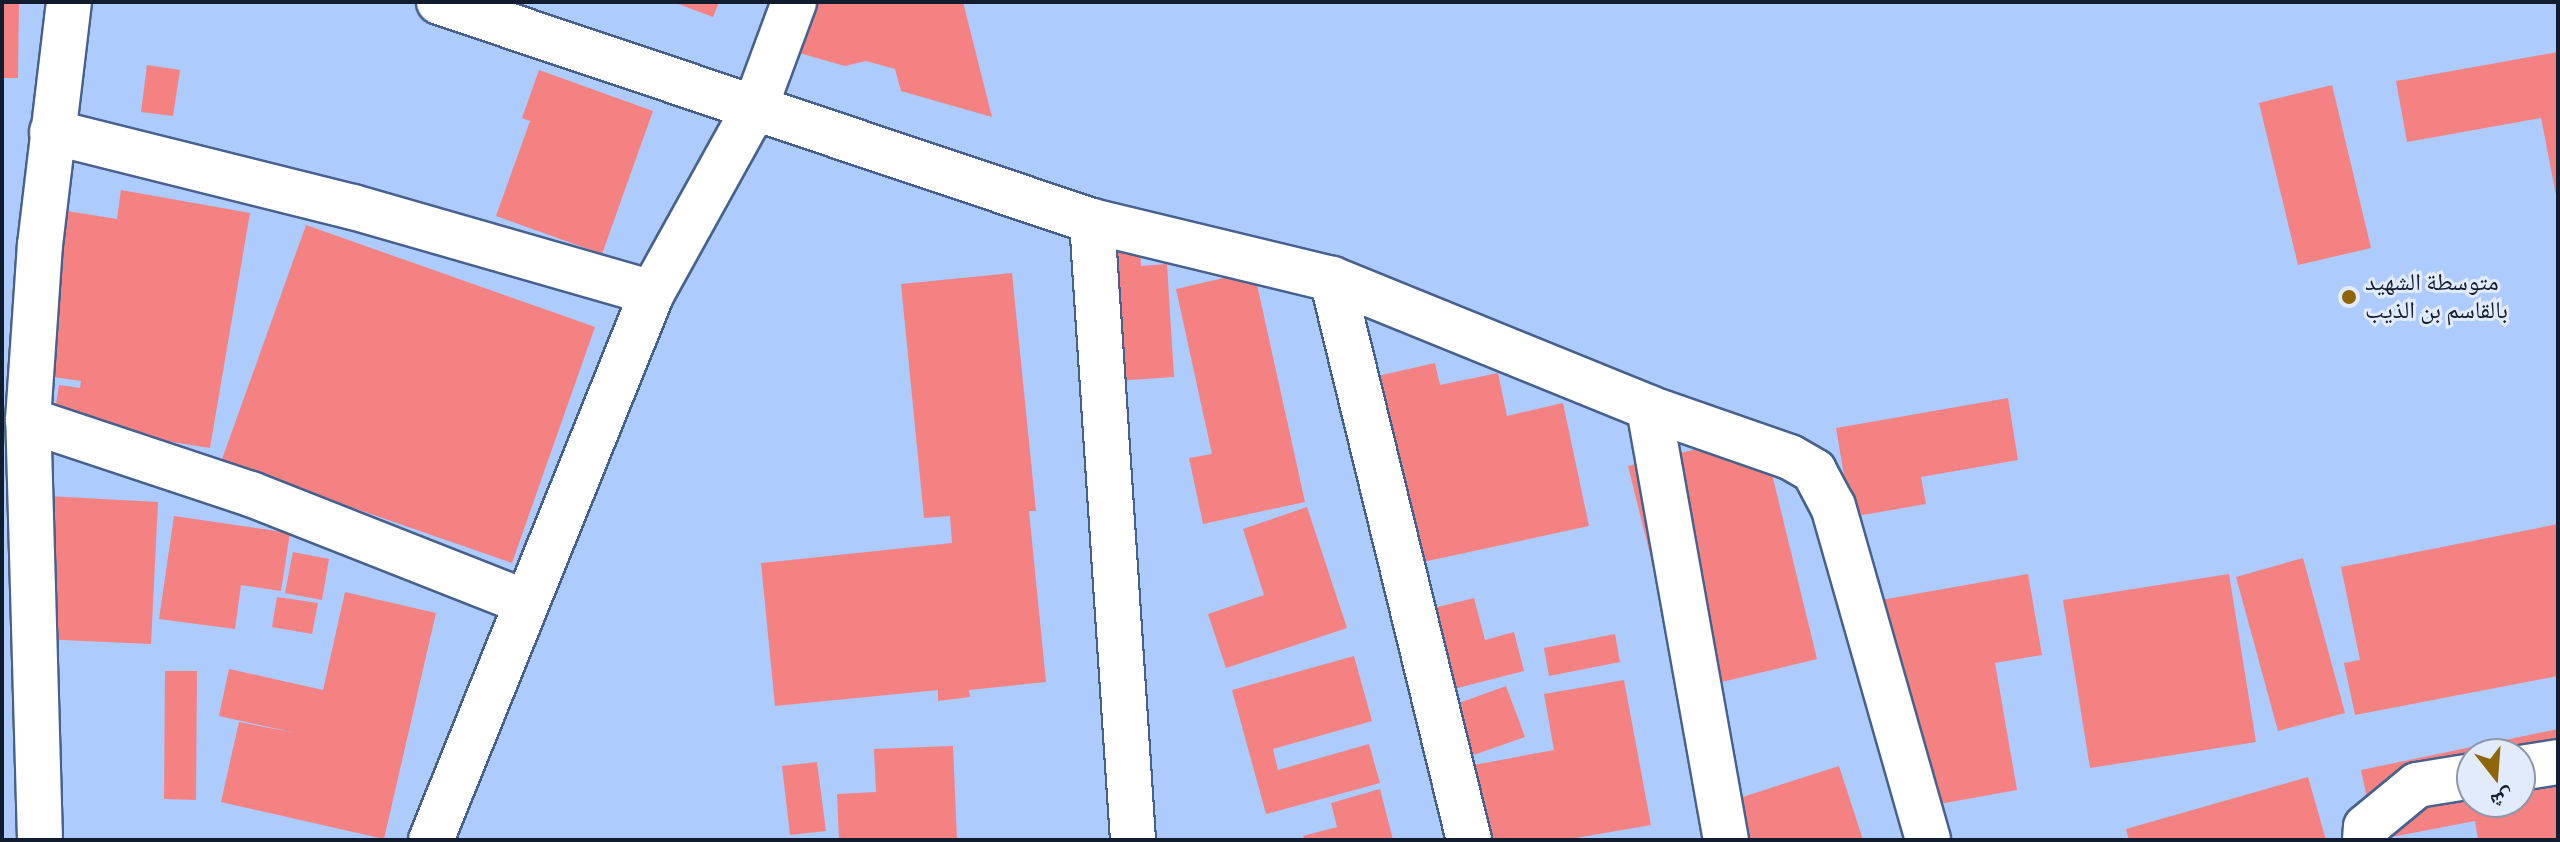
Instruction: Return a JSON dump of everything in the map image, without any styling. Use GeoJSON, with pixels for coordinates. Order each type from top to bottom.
{"type":"FeatureCollection","features":[{"type":"Feature","properties":{"kind":"street"},"geometry":{"type":"LineString","coordinates":[[40,840],[28,420],[52,132],[69,2]]}},
{"type":"Feature","properties":{"kind":"street"},"geometry":{"type":"LineString","coordinates":[[439,2],[756,105],[1092,221],[1332,279],[1649,408],[1790,457],[1814,471],[1824,485],[1928,840]]}},
{"type":"Feature","properties":{"kind":"street"},"geometry":{"type":"LineString","coordinates":[[431,840],[652,293],[756,105],[794,2]]}},
{"type":"Feature","properties":{"kind":"street"},"geometry":{"type":"LineString","coordinates":[[52,132],[353,207],[652,293]]}},
{"type":"Feature","properties":{"kind":"street"},"geometry":{"type":"LineString","coordinates":[[1092,221],[1133,840]]}},
{"type":"Feature","properties":{"kind":"street"},"geometry":{"type":"LineString","coordinates":[[1332,279],[1469,840]]}},
{"type":"Feature","properties":{"kind":"street"},"geometry":{"type":"LineString","coordinates":[[1649,408],[1726,840]]}},
{"type":"Feature","properties":{"kind":"street"},"geometry":{"type":"LineString","coordinates":[[28,420],[251,494],[525,602]]}},
{"type":"Feature","properties":{"kind":"street"},"geometry":{"type":"LineString","coordinates":[[2536,765],[2558,762]]}},
{"type":"Feature","properties":{"kind":"street"},"geometry":{"type":"LineString","coordinates":[[2365,840],[2366,827],[2417,785],[2456,779]]}},
{"type":"Feature","properties":{"kind":"building"},"geometry":{"type":"Polygon","coordinates":[[[2,2],[19,2],[18,78],[2,78],[2,2]]]}},
{"type":"Feature","properties":{"kind":"building"},"geometry":{"type":"Polygon","coordinates":[[[673,2],[719,2],[713,17],[673,2]]]}},
{"type":"Feature","properties":{"kind":"building"},"geometry":{"type":"Polygon","coordinates":[[[784,2],[963,2],[992,117],[901,91],[895,69],[866,61],[845,66],[778,47],[784,2]]]}},
{"type":"Feature","properties":{"kind":"building"},"geometry":{"type":"Polygon","coordinates":[[[2558,52],[2558,205],[2541,118],[2407,142],[2396,81],[2558,52]]]}},
{"type":"Feature","properties":{"kind":"building"},"geometry":{"type":"Polygon","coordinates":[[[147,65],[180,70],[173,116],[141,112],[147,65]]]}},
{"type":"Feature","properties":{"kind":"building"},"geometry":{"type":"Polygon","coordinates":[[[539,70],[653,111],[602,254],[496,216],[530,121],[522,118],[539,70]]]}},
{"type":"Feature","properties":{"kind":"building"},"geometry":{"type":"Polygon","coordinates":[[[2332,85],[2371,248],[2298,265],[2259,103],[2332,85]]]}},
{"type":"Feature","properties":{"kind":"building"},"geometry":{"type":"Polygon","coordinates":[[[121,190],[250,213],[210,448],[53,423],[59,385],[80,388],[81,381],[40,375],[67,211],[117,219],[121,190]]]}},
{"type":"Feature","properties":{"kind":"building"},"geometry":{"type":"Polygon","coordinates":[[[306,225],[595,327],[512,563],[221,462],[306,225]]]}},
{"type":"Feature","properties":{"kind":"building"},"geometry":{"type":"Polygon","coordinates":[[[1140,251],[1141,266],[1167,264],[1174,377],[1087,383],[1079,255],[1140,251]]]}},
{"type":"Feature","properties":{"kind":"building"},"geometry":{"type":"Polygon","coordinates":[[[1254,271],[1305,502],[1203,524],[1189,458],[1212,454],[1176,289],[1254,271]]]}},
{"type":"Feature","properties":{"kind":"building"},"geometry":{"type":"Polygon","coordinates":[[[1012,273],[1036,511],[1029,511],[1046,682],[969,690],[970,697],[938,701],[938,690],[775,706],[761,563],[952,543],[950,516],[924,518],[901,284],[1012,273]]]}},
{"type":"Feature","properties":{"kind":"building"},"geometry":{"type":"Polygon","coordinates":[[[1369,337],[1378,376],[1435,363],[1440,385],[1498,373],[1507,416],[1563,403],[1589,526],[1381,571],[1332,344],[1369,337]]]}},
{"type":"Feature","properties":{"kind":"building"},"geometry":{"type":"Polygon","coordinates":[[[2008,398],[2018,460],[1921,477],[1926,504],[1851,517],[1836,428],[2008,398]]]}},
{"type":"Feature","properties":{"kind":"building"},"geometry":{"type":"Polygon","coordinates":[[[1762,433],[1817,659],[1684,691],[1628,466],[1762,433]]]}},
{"type":"Feature","properties":{"kind":"building"},"geometry":{"type":"Polygon","coordinates":[[[48,496],[158,502],[151,644],[40,639],[48,496]]]}},
{"type":"Feature","properties":{"kind":"building"},"geometry":{"type":"Polygon","coordinates":[[[1307,507],[1347,628],[1226,668],[1208,614],[1264,595],[1243,529],[1307,507]]]}},
{"type":"Feature","properties":{"kind":"building"},"geometry":{"type":"Polygon","coordinates":[[[174,516],[290,533],[281,591],[241,585],[235,629],[159,619],[174,516]]]}},
{"type":"Feature","properties":{"kind":"building"},"geometry":{"type":"Polygon","coordinates":[[[2558,524],[2558,676],[2355,715],[2344,663],[2360,660],[2341,567],[2558,524]]]}},
{"type":"Feature","properties":{"kind":"building"},"geometry":{"type":"Polygon","coordinates":[[[293,552],[329,559],[322,600],[285,593],[293,552]]]}},
{"type":"Feature","properties":{"kind":"building"},"geometry":{"type":"Polygon","coordinates":[[[2303,558],[2345,713],[2278,731],[2236,577],[2303,558]]]}},
{"type":"Feature","properties":{"kind":"building"},"geometry":{"type":"Polygon","coordinates":[[[2028,574],[2042,655],[1995,663],[2017,790],[1917,808],[1881,600],[2028,574]]]}},
{"type":"Feature","properties":{"kind":"building"},"geometry":{"type":"Polygon","coordinates":[[[2229,574],[2256,742],[2090,768],[2063,600],[2229,574]]]}},
{"type":"Feature","properties":{"kind":"building"},"geometry":{"type":"Polygon","coordinates":[[[345,592],[436,613],[384,839],[221,802],[239,722],[296,733],[219,716],[229,669],[323,690],[345,592]]]}},
{"type":"Feature","properties":{"kind":"building"},"geometry":{"type":"Polygon","coordinates":[[[277,597],[318,603],[312,634],[272,627],[277,597]]]}},
{"type":"Feature","properties":{"kind":"building"},"geometry":{"type":"Polygon","coordinates":[[[1474,598],[1485,640],[1514,632],[1524,671],[1430,695],[1409,614],[1474,598]]]}},
{"type":"Feature","properties":{"kind":"building"},"geometry":{"type":"Polygon","coordinates":[[[1615,634],[1620,662],[1549,676],[1544,648],[1615,634]]]}},
{"type":"Feature","properties":{"kind":"building"},"geometry":{"type":"Polygon","coordinates":[[[1354,656],[1372,721],[1273,749],[1278,770],[1369,744],[1380,783],[1266,814],[1232,690],[1354,656]]]}},
{"type":"Feature","properties":{"kind":"building"},"geometry":{"type":"Polygon","coordinates":[[[165,671],[197,671],[196,800],[164,799],[165,671]]]}},
{"type":"Feature","properties":{"kind":"building"},"geometry":{"type":"Polygon","coordinates":[[[1624,680],[1651,825],[1564,840],[1459,840],[1447,770],[1554,750],[1544,694],[1624,680]]]}},
{"type":"Feature","properties":{"kind":"building"},"geometry":{"type":"Polygon","coordinates":[[[1506,686],[1525,737],[1442,766],[1423,716],[1506,686]]]}},
{"type":"Feature","properties":{"kind":"building"},"geometry":{"type":"Polygon","coordinates":[[[2558,729],[2558,840],[2478,840],[2475,821],[2376,840],[2361,770],[2456,750],[2456,818],[2536,818],[2536,738],[2515,738],[2558,729]]]}},
{"type":"Feature","properties":{"kind":"building"},"geometry":{"type":"Polygon","coordinates":[[[953,746],[957,840],[839,840],[837,794],[876,792],[874,749],[953,746]]]}},
{"type":"Feature","properties":{"kind":"building"},"geometry":{"type":"Polygon","coordinates":[[[817,762],[826,831],[790,835],[782,766],[817,762]]]}},
{"type":"Feature","properties":{"kind":"building"},"geometry":{"type":"Polygon","coordinates":[[[1839,766],[1863,840],[1708,840],[1699,811],[1839,766]]]}},
{"type":"Feature","properties":{"kind":"building"},"geometry":{"type":"Polygon","coordinates":[[[2308,777],[2326,840],[2129,840],[2126,829],[2308,777]]]}},
{"type":"Feature","properties":{"kind":"building"},"geometry":{"type":"Polygon","coordinates":[[[1380,789],[1393,840],[1305,840],[1303,836],[1337,827],[1331,803],[1380,789]]]}},
{"type":"Feature","properties":{"kind":"place","name":"متوسطة الشهيد بالقاسم بن الذيب"},"geometry":{"type":"Point","coordinates":[2349,297]}}]}
